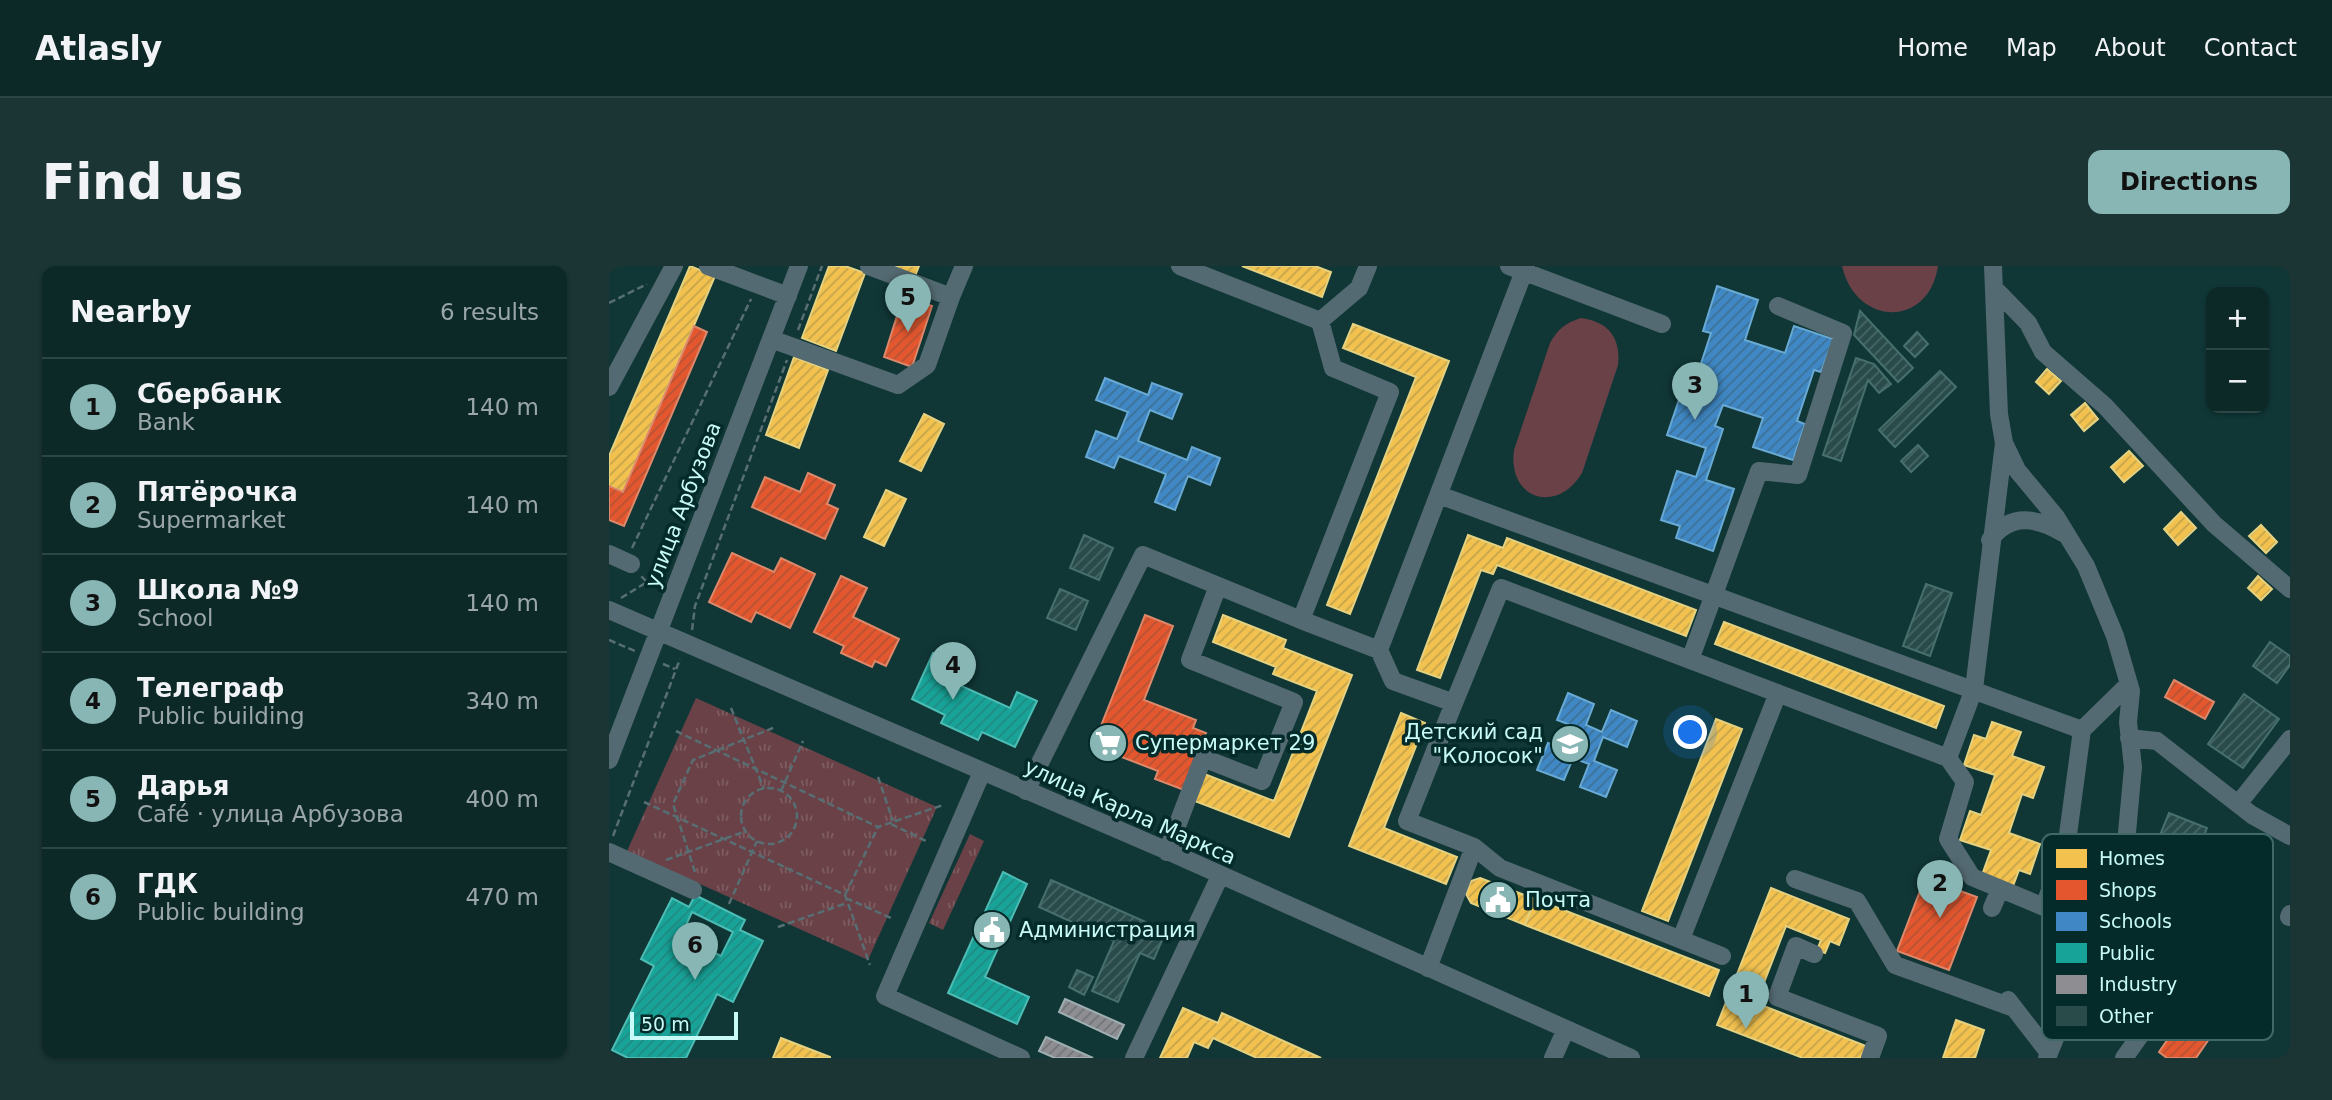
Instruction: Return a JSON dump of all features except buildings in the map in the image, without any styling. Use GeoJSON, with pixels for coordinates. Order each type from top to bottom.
{"type":"FeatureCollection","features":[{"type":"Feature","properties":{"kind":"street"},"geometry":{"type":"LineString","coordinates":[[708,266],[788,296]]}},
{"type":"Feature","properties":{"kind":"street","name":"улица Арбузова"},"geometry":{"type":"LineString","coordinates":[[609,760],[799,266]]}},
{"type":"Feature","properties":{"kind":"street"},"geometry":{"type":"LineString","coordinates":[[869,266],[951,297]]}},
{"type":"Feature","properties":{"kind":"street"},"geometry":{"type":"LineString","coordinates":[[771,339],[898,385],[927,365],[964,266]]}},
{"type":"Feature","properties":{"kind":"street"},"geometry":{"type":"LineString","coordinates":[[1180,266],[1320,321]]}},
{"type":"Feature","properties":{"kind":"street"},"geometry":{"type":"LineString","coordinates":[[1320,321],[1359,288],[1369,266]]}},
{"type":"Feature","properties":{"kind":"street"},"geometry":{"type":"LineString","coordinates":[[1993,266],[1999,414],[2004,443],[2017,470],[2067,535],[2094,585],[2115,636],[2129,684],[2128,730],[2133,767],[2127,834]]}},
{"type":"Feature","properties":{"kind":"street"},"geometry":{"type":"LineString","coordinates":[[609,387],[673,268]]}},
{"type":"Feature","properties":{"kind":"street"},"geometry":{"type":"LineString","coordinates":[[1379,650],[1439,495],[1520,268],[1544,273],[1662,324]]}},
{"type":"Feature","properties":{"kind":"street"},"geometry":{"type":"LineString","coordinates":[[1994,288],[2028,323],[2043,352],[2105,406],[2214,524],[2290,589]]}},
{"type":"Feature","properties":{"kind":"street"},"geometry":{"type":"LineString","coordinates":[[1690,660],[1759,471],[1798,475],[1843,333],[1778,306]]}},
{"type":"Feature","properties":{"kind":"street"},"geometry":{"type":"LineString","coordinates":[[1301,620],[1390,392],[1333,368],[1320,321]]}},
{"type":"Feature","properties":{"kind":"street"},"geometry":{"type":"LineString","coordinates":[[1948,758],[1974,688],[1990,540],[2004,443]]}},
{"type":"Feature","properties":{"kind":"street"},"geometry":{"type":"LineString","coordinates":[[2027,519],[2033,505],[2032,488]]}},
{"type":"Feature","properties":{"kind":"street"},"geometry":{"type":"LineString","coordinates":[[1439,495],[1974,688],[2082,730]]}},
{"type":"Feature","properties":{"kind":"street"},"geometry":{"type":"LineString","coordinates":[[1990,540],[1999,528],[2027,519],[2046,523],[2067,535]]}},
{"type":"Feature","properties":{"kind":"street"},"geometry":{"type":"LineString","coordinates":[[609,554],[631,564]]}},
{"type":"Feature","properties":{"kind":"street"},"geometry":{"type":"LineString","coordinates":[[1026,791],[1143,555],[1379,650],[1393,681],[1454,703]]}},
{"type":"Feature","properties":{"kind":"street"},"geometry":{"type":"LineString","coordinates":[[1167,852],[1203,758],[1262,781],[1294,702],[1190,660],[1218,586]]}},
{"type":"Feature","properties":{"kind":"street"},"geometry":{"type":"LineString","coordinates":[[1722,956],[1500,868],[1474,847],[1407,821],[1501,588],[1948,758],[1965,782],[1948,839],[1972,877],[2042,906]]}},
{"type":"Feature","properties":{"kind":"street","name":"улица Карла Маркса"},"geometry":{"type":"LineString","coordinates":[[613,611],[1631,1058]]}},
{"type":"Feature","properties":{"kind":"street"},"geometry":{"type":"LineString","coordinates":[[2068,834],[2082,730],[2129,684]]}},
{"type":"Feature","properties":{"kind":"street"},"geometry":{"type":"LineString","coordinates":[[1681,939],[1778,693]]}},
{"type":"Feature","properties":{"kind":"street"},"geometry":{"type":"LineString","coordinates":[[2128,730],[2157,741],[2238,804],[2290,836]]}},
{"type":"Feature","properties":{"kind":"street"},"geometry":{"type":"LineString","coordinates":[[2238,804],[2290,739]]}},
{"type":"Feature","properties":{"kind":"street"},"geometry":{"type":"LineString","coordinates":[[982,772],[885,996],[1021,1058]]}},
{"type":"Feature","properties":{"kind":"street"},"geometry":{"type":"LineString","coordinates":[[1428,968],[1474,847]]}},
{"type":"Feature","properties":{"kind":"street"},"geometry":{"type":"LineString","coordinates":[[609,852],[644,868],[695,884]]}},
{"type":"Feature","properties":{"kind":"street"},"geometry":{"type":"LineString","coordinates":[[1134,1058],[1220,876]]}},
{"type":"Feature","properties":{"kind":"street"},"geometry":{"type":"LineString","coordinates":[[1795,879],[1857,901],[1895,965],[2014,1008]]}},
{"type":"Feature","properties":{"kind":"street"},"geometry":{"type":"LineString","coordinates":[[1992,908],[2000,889]]}},
{"type":"Feature","properties":{"kind":"street"},"geometry":{"type":"LineString","coordinates":[[1814,954],[1796,946],[1777,997],[1878,1036],[1870,1058]]}},
{"type":"Feature","properties":{"kind":"street"},"geometry":{"type":"LineString","coordinates":[[2001,991],[2048,1055]]}},
{"type":"Feature","properties":{"kind":"street"},"geometry":{"type":"LineString","coordinates":[[1553,1058],[1566,1029]]}},
{"type":"Feature","properties":{"kind":"street"},"geometry":{"type":"LineString","coordinates":[[2124,1058],[2137,1040]]}},
{"type":"Feature","properties":{"kind":"path"},"geometry":{"type":"LineString","coordinates":[[609,845],[694,626],[695,606],[822,266]]}},
{"type":"Feature","properties":{"kind":"path"},"geometry":{"type":"LineString","coordinates":[[609,303],[673,268]]}},
{"type":"Feature","properties":{"kind":"path"},"geometry":{"type":"LineString","coordinates":[[613,611],[622,596],[647,582],[631,564],[632,545],[758,285]]}},
{"type":"Feature","properties":{"kind":"path"},"geometry":{"type":"LineString","coordinates":[[731,708],[764,789]]}},
{"type":"Feature","properties":{"kind":"path"},"geometry":{"type":"LineString","coordinates":[[695,884],[689,852],[673,804],[693,760],[773,728]]}},
{"type":"Feature","properties":{"kind":"path"},"geometry":{"type":"LineString","coordinates":[[676,731],[878,827]]}},
{"type":"Feature","properties":{"kind":"path"},"geometry":{"type":"LineString","coordinates":[[781,791],[803,741]]}},
{"type":"Feature","properties":{"kind":"path"},"geometry":{"type":"LineString","coordinates":[[877,777],[891,822],[926,841]]}},
{"type":"Feature","properties":{"kind":"path"},"geometry":{"type":"LineString","coordinates":[[764,789],[781,791],[794,805],[794,826],[780,841],[769,844],[757,841],[741,822],[743,806],[750,796],[764,789]]}},
{"type":"Feature","properties":{"kind":"path"},"geometry":{"type":"LineString","coordinates":[[644,802],[891,918]]}},
{"type":"Feature","properties":{"kind":"path"},"geometry":{"type":"LineString","coordinates":[[870,965],[845,897],[878,827],[943,805]]}},
{"type":"Feature","properties":{"kind":"path"},"geometry":{"type":"LineString","coordinates":[[644,868],[746,831]]}},
{"type":"Feature","properties":{"kind":"path"},"geometry":{"type":"LineString","coordinates":[[729,904],[757,841]]}},
{"type":"Feature","properties":{"kind":"path"},"geometry":{"type":"LineString","coordinates":[[778,927],[847,903]]}},
{"type":"Feature","properties":{"kind":"green space"},"geometry":{"type":"Polygon","coordinates":[[[1842,266],[1938,266],[1932,286],[1921,301],[1907,309],[1892,312],[1876,309],[1862,300],[1850,286],[1842,266]]]}},
{"type":"Feature","properties":{"kind":"green space"},"geometry":{"type":"Polygon","coordinates":[[[1581,318],[1599,323],[1611,333],[1617,347],[1618,365],[1582,473],[1572,486],[1560,494],[1536,496],[1526,490],[1518,480],[1514,467],[1514,450],[1550,343],[1563,327],[1581,318]]]}},
{"type":"Feature","properties":{"kind":"green space"},"geometry":{"type":"Polygon","coordinates":[[[696,698],[937,807],[868,960],[627,851],[696,698]]]}},
{"type":"Feature","properties":{"kind":"green space"},"geometry":{"type":"Polygon","coordinates":[[[970,834],[984,841],[943,930],[929,923],[970,834]]]}},
{"type":"Feature","properties":{"kind":"place","name":"Дарья"},"geometry":{"type":"Point","coordinates":[908,332]}},
{"type":"Feature","properties":{"kind":"place","name":"Школа №9"},"geometry":{"type":"Point","coordinates":[1695,420]}},
{"type":"Feature","properties":{"kind":"place","name":"Телеграф"},"geometry":{"type":"Point","coordinates":[953,700]}},
{"type":"Feature","properties":{"kind":"place","name":"Супермаркет 29"},"geometry":{"type":"Point","coordinates":[1108,743]}},
{"type":"Feature","properties":{"kind":"place","name":"Детский сад \"Колосок\""},"geometry":{"type":"Point","coordinates":[1570,744]}},
{"type":"Feature","properties":{"kind":"place","name":"Почта"},"geometry":{"type":"Point","coordinates":[1498,900]}},
{"type":"Feature","properties":{"kind":"place","name":"Пятёрочка"},"geometry":{"type":"Point","coordinates":[1940,918]}},
{"type":"Feature","properties":{"kind":"place","name":"Администрация"},"geometry":{"type":"Point","coordinates":[992,930]}},
{"type":"Feature","properties":{"kind":"place","name":"ГДК"},"geometry":{"type":"Point","coordinates":[695,980]}},
{"type":"Feature","properties":{"kind":"place","name":"Сбербанк"},"geometry":{"type":"Point","coordinates":[1746,1029]}}]}
